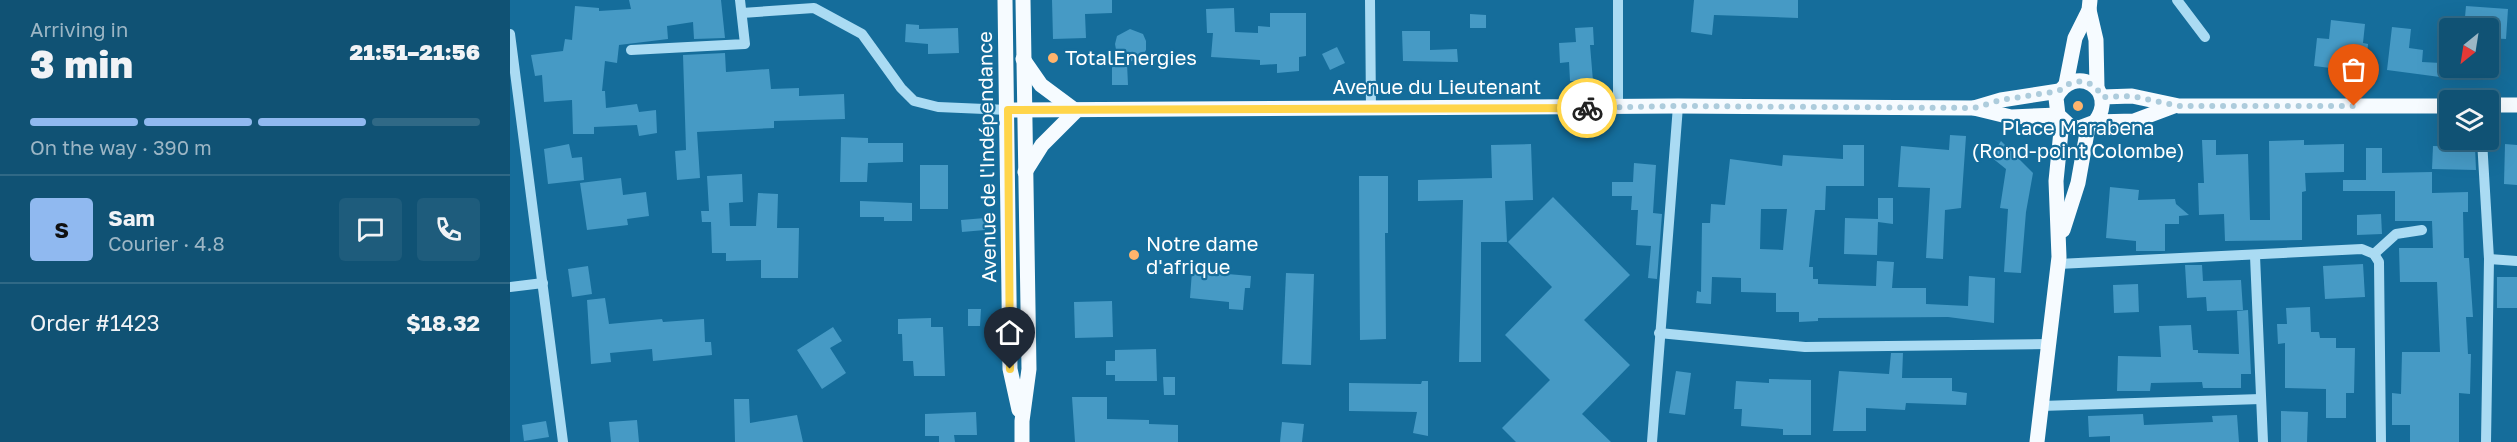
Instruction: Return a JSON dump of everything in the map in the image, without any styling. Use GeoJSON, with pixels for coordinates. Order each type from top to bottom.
{"type":"FeatureCollection","features":[{"type":"Feature","properties":{"kind":"main road","name":"Avenue de l'Indépendance"},"geometry":{"type":"LineString","coordinates":[[1005,0],[1010,369],[1022,420]]}},
{"type":"Feature","properties":{"kind":"main road","name":"Avenue de l'Indépendance"},"geometry":{"type":"LineString","coordinates":[[1022,442],[1022,420],[1029,369],[1023,0]]}},
{"type":"Feature","properties":{"kind":"main road"},"geometry":{"type":"LineString","coordinates":[[2037,442],[2060,238],[2056,181],[2060,118],[2055,107],[2075,38],[2089,5]]}},
{"type":"Feature","properties":{"kind":"main road"},"geometry":{"type":"LineString","coordinates":[[2060,238],[2078,183],[2092,124],[2101,115],[2096,40],[2089,5]]}},
{"type":"Feature","properties":{"kind":"main road"},"geometry":{"type":"LineString","coordinates":[[1023,59],[1041,85],[1076,111],[1042,145],[1025,172]]}},
{"type":"Feature","properties":{"kind":"main road"},"geometry":{"type":"LineString","coordinates":[[2062,88],[2076,81],[2087,82],[2099,92],[2132,96],[2174,106],[2439,105]]}},
{"type":"Feature","properties":{"kind":"main road","name":"Avenue du Lieutenant"},"geometry":{"type":"LineString","coordinates":[[1974,108],[2001,100],[2062,88]]}},
{"type":"Feature","properties":{"kind":"main road"},"geometry":{"type":"LineString","coordinates":[[2499,105],[2517,105]]}},
{"type":"Feature","properties":{"kind":"main road","name":"Avenue du Lieutenant"},"geometry":{"type":"LineString","coordinates":[[1008,110],[1678,106],[1974,108],[2011,117],[2060,118]]}},
{"type":"Feature","properties":{"kind":"main road"},"geometry":{"type":"LineString","coordinates":[[2060,118],[2079,128],[2092,124],[2133,121],[2174,106]]}},
{"type":"Feature","properties":{"kind":"street"},"geometry":{"type":"LineString","coordinates":[[631,50],[745,44],[740,0]]}},
{"type":"Feature","properties":{"kind":"street"},"geometry":{"type":"LineString","coordinates":[[1370,0],[1371,108]]}},
{"type":"Feature","properties":{"kind":"street"},"geometry":{"type":"LineString","coordinates":[[1618,0],[1618,108]]}},
{"type":"Feature","properties":{"kind":"street"},"geometry":{"type":"LineString","coordinates":[[2177,0],[2205,38]]}},
{"type":"Feature","properties":{"kind":"street"},"geometry":{"type":"LineString","coordinates":[[742,13],[813,8],[862,34],[901,88],[914,101],[938,107],[1008,110]]}},
{"type":"Feature","properties":{"kind":"street"},"geometry":{"type":"LineString","coordinates":[[510,34],[563,442]]}},
{"type":"Feature","properties":{"kind":"street"},"geometry":{"type":"LineString","coordinates":[[1652,442],[1678,106]]}},
{"type":"Feature","properties":{"kind":"street"},"geometry":{"type":"LineString","coordinates":[[2483,150],[2489,259],[2486,442]]}},
{"type":"Feature","properties":{"kind":"street"},"geometry":{"type":"LineString","coordinates":[[2374,254],[2396,234],[2422,231]]}},
{"type":"Feature","properties":{"kind":"street"},"geometry":{"type":"LineString","coordinates":[[2058,264],[2362,249],[2374,254],[2379,262],[2381,442]]}},
{"type":"Feature","properties":{"kind":"street"},"geometry":{"type":"LineString","coordinates":[[2255,256],[2263,442]]}},
{"type":"Feature","properties":{"kind":"street"},"geometry":{"type":"LineString","coordinates":[[2489,259],[2517,261]]}},
{"type":"Feature","properties":{"kind":"street"},"geometry":{"type":"LineString","coordinates":[[510,287],[543,283]]}},
{"type":"Feature","properties":{"kind":"street"},"geometry":{"type":"LineString","coordinates":[[1659,333],[1805,347],[2048,344]]}},
{"type":"Feature","properties":{"kind":"street"},"geometry":{"type":"LineString","coordinates":[[2041,406],[2261,399]]}},
{"type":"Feature","properties":{"kind":"building"},"geometry":{"type":"Polygon","coordinates":[[[629,0],[721,0],[725,38],[694,39],[693,22],[667,26],[668,39],[619,45],[617,63],[605,61],[602,91],[605,91],[606,108],[637,104],[639,112],[656,110],[657,133],[639,136],[637,125],[594,127],[594,134],[573,134],[572,100],[544,102],[542,75],[535,76],[531,55],[563,51],[565,39],[572,40],[575,6],[599,8],[599,11],[631,9],[629,0]]]}},
{"type":"Feature","properties":{"kind":"building"},"geometry":{"type":"Polygon","coordinates":[[[1052,0],[1112,0],[1112,13],[1085,14],[1086,38],[1053,39],[1052,0]]]}},
{"type":"Feature","properties":{"kind":"building"},"geometry":{"type":"Polygon","coordinates":[[[1694,0],[1798,0],[1798,18],[1714,15],[1712,35],[1691,32],[1694,0]]]}},
{"type":"Feature","properties":{"kind":"building"},"geometry":{"type":"Polygon","coordinates":[[[2466,6],[2508,9],[2506,39],[2499,39],[2499,18],[2465,18],[2466,6]]]}},
{"type":"Feature","properties":{"kind":"building"},"geometry":{"type":"Polygon","coordinates":[[[1234,8],[1235,32],[1258,33],[1258,26],[1270,27],[1270,13],[1306,13],[1306,56],[1299,57],[1299,71],[1277,73],[1277,64],[1260,65],[1260,60],[1211,57],[1213,33],[1207,33],[1206,9],[1234,8]]]}},
{"type":"Feature","properties":{"kind":"building"},"geometry":{"type":"Polygon","coordinates":[[[1470,14],[1486,15],[1486,28],[1470,28],[1470,14]]]}},
{"type":"Feature","properties":{"kind":"building"},"geometry":{"type":"Polygon","coordinates":[[[2331,20],[2365,24],[2363,43],[2368,44],[2364,89],[2355,89],[2355,71],[2314,66],[2317,38],[2329,39],[2331,20]]]}},
{"type":"Feature","properties":{"kind":"building"},"geometry":{"type":"Polygon","coordinates":[[[906,24],[919,25],[919,29],[958,28],[959,53],[928,54],[928,44],[905,42],[906,24]]]}},
{"type":"Feature","properties":{"kind":"building"},"geometry":{"type":"Polygon","coordinates":[[[1593,27],[1594,45],[1590,45],[1593,81],[1570,81],[1569,62],[1560,63],[1559,43],[1576,42],[1575,28],[1593,27]]]}},
{"type":"Feature","properties":{"kind":"building"},"geometry":{"type":"Polygon","coordinates":[[[2392,27],[2411,29],[2409,48],[2423,50],[2422,62],[2439,63],[2439,77],[2387,70],[2392,27]]]}},
{"type":"Feature","properties":{"kind":"building"},"geometry":{"type":"Polygon","coordinates":[[[1130,29],[1143,34],[1146,50],[1141,57],[1127,63],[1128,85],[1112,85],[1112,61],[1118,61],[1115,44],[1117,36],[1130,29]]]}},
{"type":"Feature","properties":{"kind":"building"},"geometry":{"type":"Polygon","coordinates":[[[1402,31],[1430,31],[1430,50],[1457,49],[1458,62],[1403,61],[1402,31]]]}},
{"type":"Feature","properties":{"kind":"building"},"geometry":{"type":"Polygon","coordinates":[[[1337,47],[1345,63],[1330,70],[1322,54],[1337,47]]]}},
{"type":"Feature","properties":{"kind":"building"},"geometry":{"type":"Polygon","coordinates":[[[725,53],[726,72],[769,69],[771,89],[799,88],[799,96],[844,94],[845,119],[774,121],[774,128],[697,132],[700,178],[677,180],[675,151],[686,150],[683,55],[725,53]]]}},
{"type":"Feature","properties":{"kind":"building"},"geometry":{"type":"Polygon","coordinates":[[[1950,135],[1966,136],[1961,208],[1945,210],[1943,259],[1926,258],[1930,188],[1898,187],[1901,146],[1949,150],[1950,135]]]}},
{"type":"Feature","properties":{"kind":"building"},"geometry":{"type":"Polygon","coordinates":[[[841,137],[868,138],[868,143],[903,143],[903,162],[868,163],[867,182],[840,182],[841,137]]]}},
{"type":"Feature","properties":{"kind":"building"},"geometry":{"type":"Polygon","coordinates":[[[2202,140],[2216,140],[2216,155],[2248,154],[2250,220],[2270,220],[2269,141],[2304,140],[2304,145],[2344,144],[2344,172],[2305,173],[2306,191],[2302,192],[2302,240],[2225,241],[2224,214],[2199,215],[2198,183],[2204,183],[2202,140]]]}},
{"type":"Feature","properties":{"kind":"building"},"geometry":{"type":"Polygon","coordinates":[[[2001,141],[2033,173],[2026,212],[2021,273],[2004,272],[2008,209],[2000,208],[2006,169],[1991,157],[2001,141]]]}},
{"type":"Feature","properties":{"kind":"building"},"geometry":{"type":"Polygon","coordinates":[[[569,144],[572,158],[582,157],[584,180],[548,184],[544,149],[569,144]]]}},
{"type":"Feature","properties":{"kind":"building"},"geometry":{"type":"Polygon","coordinates":[[[1531,144],[1533,200],[1505,201],[1507,242],[1481,242],[1481,362],[1459,362],[1463,200],[1418,201],[1418,180],[1492,178],[1491,145],[1531,144]]]}},
{"type":"Feature","properties":{"kind":"building"},"geometry":{"type":"Polygon","coordinates":[[[2505,144],[2517,145],[2517,185],[2504,184],[2505,144]]]}},
{"type":"Feature","properties":{"kind":"building"},"geometry":{"type":"Polygon","coordinates":[[[1843,145],[1864,145],[1864,186],[1826,186],[1825,210],[1815,210],[1809,267],[1813,267],[1813,279],[1818,279],[1818,284],[1876,286],[1877,261],[1894,262],[1892,288],[1926,288],[1926,304],[1968,306],[1969,276],[1995,278],[1994,323],[1948,317],[1818,318],[1818,321],[1799,322],[1799,312],[1776,312],[1776,293],[1741,292],[1741,278],[1712,277],[1711,304],[1696,303],[1697,291],[1701,292],[1702,223],[1710,223],[1711,204],[1725,205],[1730,159],[1782,166],[1783,155],[1843,159],[1843,145]],[[1761,209],[1760,249],[1783,250],[1787,209],[1761,209]]]}},
{"type":"Feature","properties":{"kind":"building"},"geometry":{"type":"Polygon","coordinates":[[[2433,146],[2439,146],[2439,150],[2475,150],[2476,170],[2432,169],[2433,146]]]}},
{"type":"Feature","properties":{"kind":"building"},"geometry":{"type":"Polygon","coordinates":[[[2366,148],[2382,148],[2382,173],[2432,172],[2432,193],[2468,192],[2468,212],[2463,212],[2464,258],[2469,258],[2473,317],[2466,317],[2468,354],[2471,354],[2470,394],[2459,393],[2459,442],[2410,442],[2410,425],[2392,425],[2392,393],[2401,394],[2402,352],[2440,352],[2437,282],[2400,282],[2399,248],[2433,248],[2432,221],[2395,221],[2395,191],[2343,191],[2343,180],[2366,180],[2366,148]]]}},
{"type":"Feature","properties":{"kind":"building"},"geometry":{"type":"Polygon","coordinates":[[[1634,163],[1656,165],[1653,213],[1662,214],[1657,279],[1648,278],[1651,246],[1636,245],[1638,210],[1631,210],[1632,196],[1612,196],[1612,182],[1633,182],[1634,163]]]}},
{"type":"Feature","properties":{"kind":"building"},"geometry":{"type":"Polygon","coordinates":[[[920,165],[948,165],[948,209],[920,209],[920,165]]]}},
{"type":"Feature","properties":{"kind":"building"},"geometry":{"type":"Polygon","coordinates":[[[742,174],[743,202],[729,203],[730,226],[756,226],[758,193],[778,194],[777,228],[799,228],[798,278],[761,278],[761,260],[726,261],[726,253],[712,253],[711,222],[702,222],[701,211],[709,211],[707,176],[742,174]]]}},
{"type":"Feature","properties":{"kind":"building"},"geometry":{"type":"Polygon","coordinates":[[[1359,176],[1388,176],[1388,233],[1385,233],[1386,339],[1360,340],[1359,176]]]}},
{"type":"Feature","properties":{"kind":"building"},"geometry":{"type":"Polygon","coordinates":[[[621,178],[623,195],[646,192],[649,216],[627,219],[628,225],[587,230],[580,183],[621,178]]]}},
{"type":"Feature","properties":{"kind":"building"},"geometry":{"type":"Polygon","coordinates":[[[2110,187],[2139,190],[2138,200],[2175,199],[2176,204],[2189,215],[2179,216],[2179,224],[2165,224],[2165,251],[2136,251],[2136,241],[2106,238],[2110,187]]]}},
{"type":"Feature","properties":{"kind":"building"},"geometry":{"type":"Polygon","coordinates":[[[1553,197],[1630,275],[1584,320],[1630,365],[1582,414],[1611,442],[1516,442],[1502,428],[1550,380],[1505,335],[1552,287],[1508,242],[1553,197]]]}},
{"type":"Feature","properties":{"kind":"building"},"geometry":{"type":"Polygon","coordinates":[[[1878,198],[1893,198],[1893,224],[1878,222],[1877,255],[1844,254],[1845,218],[1878,219],[1878,198]]]}},
{"type":"Feature","properties":{"kind":"building"},"geometry":{"type":"Polygon","coordinates":[[[860,201],[912,203],[912,221],[884,221],[884,217],[860,217],[860,201]]]}},
{"type":"Feature","properties":{"kind":"building"},"geometry":{"type":"Polygon","coordinates":[[[2381,214],[2382,234],[2357,235],[2357,215],[2381,214]]]}},
{"type":"Feature","properties":{"kind":"building"},"geometry":{"type":"Polygon","coordinates":[[[985,218],[985,230],[962,232],[961,220],[985,218]]]}},
{"type":"Feature","properties":{"kind":"building"},"geometry":{"type":"Polygon","coordinates":[[[2363,264],[2365,297],[2325,299],[2323,266],[2363,264]]]}},
{"type":"Feature","properties":{"kind":"building"},"geometry":{"type":"Polygon","coordinates":[[[2185,265],[2202,265],[2203,281],[2241,280],[2243,310],[2207,311],[2206,297],[2187,298],[2185,265]]]}},
{"type":"Feature","properties":{"kind":"building"},"geometry":{"type":"Polygon","coordinates":[[[588,266],[592,294],[572,297],[568,269],[588,266]]]}},
{"type":"Feature","properties":{"kind":"building"},"geometry":{"type":"Polygon","coordinates":[[[1192,271],[1251,276],[1250,288],[1245,288],[1243,310],[1229,309],[1229,302],[1190,298],[1192,271]]]}},
{"type":"Feature","properties":{"kind":"building"},"geometry":{"type":"Polygon","coordinates":[[[1286,273],[1314,274],[1311,365],[1282,364],[1286,273]]]}},
{"type":"Feature","properties":{"kind":"building"},"geometry":{"type":"Polygon","coordinates":[[[2497,277],[2517,277],[2517,308],[2497,308],[2497,277]]]}},
{"type":"Feature","properties":{"kind":"building"},"geometry":{"type":"Polygon","coordinates":[[[2138,284],[2139,312],[2114,313],[2113,285],[2138,284]]]}},
{"type":"Feature","properties":{"kind":"building"},"geometry":{"type":"Polygon","coordinates":[[[605,298],[609,324],[662,319],[663,322],[704,319],[705,342],[711,342],[712,355],[653,361],[652,349],[610,353],[611,362],[591,364],[587,300],[605,298]]]}},
{"type":"Feature","properties":{"kind":"building"},"geometry":{"type":"Polygon","coordinates":[[[1112,301],[1113,337],[1075,338],[1074,302],[1112,301]]]}},
{"type":"Feature","properties":{"kind":"building"},"geometry":{"type":"Polygon","coordinates":[[[2310,307],[2311,332],[2319,332],[2320,338],[2336,338],[2336,348],[2355,348],[2354,393],[2346,393],[2346,418],[2326,418],[2326,389],[2285,388],[2285,343],[2278,344],[2277,324],[2287,324],[2286,308],[2310,307]]]}},
{"type":"Feature","properties":{"kind":"building"},"geometry":{"type":"Polygon","coordinates":[[[968,309],[981,309],[980,326],[968,326],[968,309]]]}},
{"type":"Feature","properties":{"kind":"building"},"geometry":{"type":"Polygon","coordinates":[[[2248,310],[2251,374],[2241,374],[2241,388],[2203,388],[2202,382],[2151,383],[2150,391],[2117,391],[2118,356],[2161,357],[2159,326],[2191,325],[2193,350],[2198,350],[2198,353],[2239,354],[2237,311],[2248,310]]]}},
{"type":"Feature","properties":{"kind":"building"},"geometry":{"type":"Polygon","coordinates":[[[931,318],[931,327],[943,327],[945,376],[914,376],[913,361],[903,361],[902,334],[898,334],[898,319],[931,318]]]}},
{"type":"Feature","properties":{"kind":"building"},"geometry":{"type":"Polygon","coordinates":[[[833,327],[842,341],[830,348],[846,373],[822,389],[797,350],[833,327]]]}},
{"type":"Feature","properties":{"kind":"building"},"geometry":{"type":"Polygon","coordinates":[[[1156,349],[1157,381],[1115,381],[1115,375],[1106,375],[1106,361],[1115,361],[1115,350],[1156,349]]]}},
{"type":"Feature","properties":{"kind":"building"},"geometry":{"type":"Polygon","coordinates":[[[1891,353],[1903,353],[1902,378],[1952,378],[1952,391],[1967,393],[1966,405],[1906,403],[1905,410],[1866,408],[1866,431],[1833,431],[1839,371],[1889,374],[1891,353]]]}},
{"type":"Feature","properties":{"kind":"building"},"geometry":{"type":"Polygon","coordinates":[[[1676,371],[1691,373],[1685,415],[1669,413],[1676,371]]]}},
{"type":"Feature","properties":{"kind":"building"},"geometry":{"type":"Polygon","coordinates":[[[1163,377],[1175,377],[1175,395],[1164,395],[1163,377]]]}},
{"type":"Feature","properties":{"kind":"building"},"geometry":{"type":"Polygon","coordinates":[[[1769,379],[1811,380],[1811,435],[1783,435],[1783,429],[1741,426],[1742,409],[1734,409],[1736,381],[1769,383],[1769,379]]]}},
{"type":"Feature","properties":{"kind":"building"},"geometry":{"type":"Polygon","coordinates":[[[1422,381],[1428,381],[1428,436],[1413,433],[1417,412],[1349,411],[1349,383],[1421,384],[1422,381]]]}},
{"type":"Feature","properties":{"kind":"building"},"geometry":{"type":"Polygon","coordinates":[[[1072,397],[1107,397],[1107,419],[1149,420],[1149,424],[1178,425],[1178,442],[1075,442],[1072,397]]]}},
{"type":"Feature","properties":{"kind":"building"},"geometry":{"type":"Polygon","coordinates":[[[734,399],[749,399],[750,423],[797,415],[803,442],[735,442],[734,399]]]}},
{"type":"Feature","properties":{"kind":"building"},"geometry":{"type":"Polygon","coordinates":[[[2281,411],[2308,412],[2307,442],[2281,442],[2281,411]]]}},
{"type":"Feature","properties":{"kind":"building"},"geometry":{"type":"Polygon","coordinates":[[[976,412],[977,435],[954,435],[955,442],[939,442],[939,436],[925,436],[925,414],[976,412]]]}},
{"type":"Feature","properties":{"kind":"building"},"geometry":{"type":"Polygon","coordinates":[[[2143,414],[2144,425],[2213,422],[2212,416],[2237,415],[2239,442],[2110,442],[2110,436],[2089,437],[2088,416],[2143,414]]]}},
{"type":"Feature","properties":{"kind":"building"},"geometry":{"type":"Polygon","coordinates":[[[637,420],[639,442],[611,442],[609,422],[637,420]]]}},
{"type":"Feature","properties":{"kind":"building"},"geometry":{"type":"Polygon","coordinates":[[[546,421],[549,437],[524,441],[522,425],[546,421]]]}},
{"type":"Feature","properties":{"kind":"building"},"geometry":{"type":"Polygon","coordinates":[[[1282,422],[1304,424],[1302,442],[1280,442],[1282,422]]]}},
{"type":"Feature","properties":{"kind":"way so far"},"geometry":{"type":"LineString","coordinates":[[1587,108],[1678,106],[1974,108],[2001,100],[2059,91],[2066,84],[2076,81],[2087,82],[2097,88],[2102,97],[2132,96],[2174,106],[2354,106]]}},
{"type":"Feature","properties":{"kind":"place","name":"TotalEnergies"},"geometry":{"type":"Point","coordinates":[1053,58]}},
{"type":"Feature","properties":{"kind":"place","name":"Place Marabena (Rond-point Colombe)"},"geometry":{"type":"Point","coordinates":[2078,106]}},
{"type":"Feature","properties":{"kind":"place","name":"Notre dame d'afrique"},"geometry":{"type":"Point","coordinates":[1134,255]}},
{"type":"Feature","properties":{"kind":"route"},"geometry":{"type":"LineString","coordinates":[[1010,369],[1008,110],[1587,108]]}}]}
